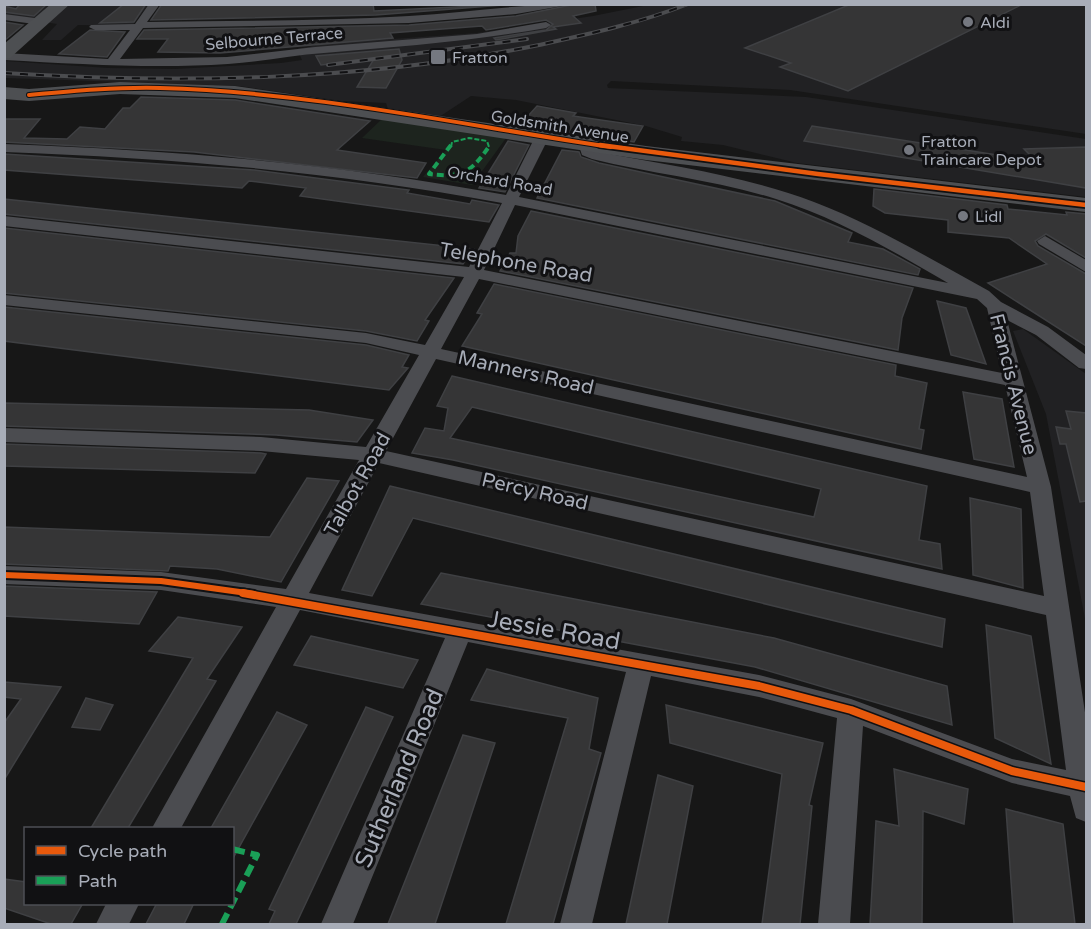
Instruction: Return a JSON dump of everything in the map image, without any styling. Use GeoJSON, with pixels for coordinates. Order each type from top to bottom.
{"type":"FeatureCollection","features":[{"type":"Feature","properties":{"kind":"main road"},"geometry":{"type":"LineString","coordinates":[[4,55],[62,4]]}},
{"type":"Feature","properties":{"kind":"main road","name":"Goldsmith Avenue"},"geometry":{"type":"LineString","coordinates":[[4,93],[29,95],[120,88],[235,92],[585,143],[643,158],[1086,205]]}},
{"type":"Feature","properties":{"kind":"main road","name":"Goldsmith Avenue"},"geometry":{"type":"LineString","coordinates":[[4,103],[29,95]]}},
{"type":"Feature","properties":{"kind":"street"},"geometry":{"type":"LineString","coordinates":[[111,63],[155,4]]}},
{"type":"Feature","properties":{"kind":"street"},"geometry":{"type":"LineString","coordinates":[[96,27],[234,19],[377,22],[481,10],[569,4]]}},
{"type":"Feature","properties":{"kind":"street"},"geometry":{"type":"LineString","coordinates":[[4,17],[42,22]]}},
{"type":"Feature","properties":{"kind":"street"},"geometry":{"type":"LineString","coordinates":[[84,38],[105,17]]}},
{"type":"Feature","properties":{"kind":"street","name":"Selbourne Terrace"},"geometry":{"type":"LineString","coordinates":[[4,55],[111,63],[227,61],[283,56],[315,50],[477,37],[546,25]]}},
{"type":"Feature","properties":{"kind":"street","name":"Talbot Road"},"geometry":{"type":"LineString","coordinates":[[167,827],[295,600],[474,273],[542,137]]}},
{"type":"Feature","properties":{"kind":"street","name":"Orchard Road"},"geometry":{"type":"LineString","coordinates":[[4,148],[123,151],[296,166],[510,198],[989,301]]}},
{"type":"Feature","properties":{"kind":"street","name":"Francis Avenue"},"geometry":{"type":"LineString","coordinates":[[643,158],[785,197],[851,222],[989,301],[1015,381],[1040,488],[1085,794]]}},
{"type":"Feature","properties":{"kind":"street","name":"Telephone Road"},"geometry":{"type":"LineString","coordinates":[[4,221],[474,273],[1015,381]]}},
{"type":"Feature","properties":{"kind":"street"},"geometry":{"type":"LineString","coordinates":[[1045,241],[1086,267]]}},
{"type":"Feature","properties":{"kind":"street","name":"Manners Road"},"geometry":{"type":"LineString","coordinates":[[4,300],[366,338],[430,350],[1040,488]]}},
{"type":"Feature","properties":{"kind":"street"},"geometry":{"type":"LineString","coordinates":[[989,301],[1042,331],[1086,364]]}},
{"type":"Feature","properties":{"kind":"street","name":"Percy Road"},"geometry":{"type":"LineString","coordinates":[[4,435],[261,444],[373,455],[1057,608]]}},
{"type":"Feature","properties":{"kind":"street","name":"Jessie Road"},"geometry":{"type":"LineString","coordinates":[[4,575],[161,581],[295,600],[759,686],[851,711],[1012,771],[1085,794]]}},
{"type":"Feature","properties":{"kind":"street","name":"Sutherland Road"},"geometry":{"type":"LineString","coordinates":[[338,924],[460,631]]}},
{"type":"Feature","properties":{"kind":"street"},"geometry":{"type":"LineString","coordinates":[[576,924],[641,665]]}},
{"type":"Feature","properties":{"kind":"street"},"geometry":{"type":"LineString","coordinates":[[834,924],[851,711]]}},
{"type":"Feature","properties":{"kind":"street"},"geometry":{"type":"LineString","coordinates":[[111,924],[122,905]]}},
{"type":"Feature","properties":{"kind":"shaded area"},"geometry":{"type":"Polygon","coordinates":[[[4,5],[148,5],[132,26],[78,25],[61,40],[42,40],[57,24],[5,16],[4,5]]]}},
{"type":"Feature","properties":{"kind":"shaded area"},"geometry":{"type":"Polygon","coordinates":[[[648,5],[1086,5],[1086,134],[790,90],[611,81],[607,85],[608,88],[806,97],[1086,139],[1086,197],[797,163],[723,145],[681,141],[682,137],[646,126],[516,100],[471,96],[439,117],[388,109],[386,103],[341,101],[239,86],[5,78],[5,61],[108,68],[175,69],[281,63],[302,60],[297,49],[318,45],[319,41],[379,40],[477,33],[593,16],[648,5]]]}},
{"type":"Feature","properties":{"kind":"shaded area"},"geometry":{"type":"Polygon","coordinates":[[[382,119],[506,138],[472,185],[423,177],[446,150],[362,138],[382,119]]]}},
{"type":"Feature","properties":{"kind":"shaded area"},"geometry":{"type":"Polygon","coordinates":[[[1023,329],[1086,374],[1086,624],[1046,414],[1013,331],[1023,329]]]}},
{"type":"Feature","properties":{"kind":"building"},"geometry":{"type":"Polygon","coordinates":[[[20,4],[47,4],[34,16],[4,12],[4,6],[16,9],[20,4]]]}},
{"type":"Feature","properties":{"kind":"building"},"geometry":{"type":"Polygon","coordinates":[[[124,4],[146,4],[134,22],[100,23],[124,4]]]}},
{"type":"Feature","properties":{"kind":"building"},"geometry":{"type":"Polygon","coordinates":[[[162,4],[373,4],[374,11],[515,4],[376,15],[151,20],[162,4]]]}},
{"type":"Feature","properties":{"kind":"building"},"geometry":{"type":"Polygon","coordinates":[[[576,4],[595,4],[596,11],[573,16],[581,23],[553,27],[556,29],[496,40],[494,38],[546,30],[553,24],[546,20],[486,30],[482,26],[390,33],[393,38],[220,53],[158,52],[168,39],[137,39],[144,30],[409,25],[516,16],[576,4]]]}},
{"type":"Feature","properties":{"kind":"building"},"geometry":{"type":"Polygon","coordinates":[[[851,4],[1023,4],[848,91],[780,67],[791,63],[745,48],[851,4]]]}},
{"type":"Feature","properties":{"kind":"building"},"geometry":{"type":"Polygon","coordinates":[[[4,22],[23,25],[4,41],[4,22]]]}},
{"type":"Feature","properties":{"kind":"building"},"geometry":{"type":"Polygon","coordinates":[[[90,30],[125,32],[107,57],[59,54],[90,30]]]}},
{"type":"Feature","properties":{"kind":"building"},"geometry":{"type":"Polygon","coordinates":[[[399,49],[402,60],[386,88],[357,87],[374,59],[321,65],[316,56],[399,49]]]}},
{"type":"Feature","properties":{"kind":"building"},"geometry":{"type":"Polygon","coordinates":[[[141,97],[235,100],[370,121],[337,150],[426,163],[417,178],[194,152],[4,142],[4,119],[40,119],[24,138],[67,139],[80,127],[105,129],[123,108],[130,108],[141,97]]]}},
{"type":"Feature","properties":{"kind":"building"},"geometry":{"type":"Polygon","coordinates":[[[537,106],[576,113],[573,116],[643,126],[634,142],[520,125],[537,106]]]}},
{"type":"Feature","properties":{"kind":"building","name":"Fratton Traincare Depot"},"geometry":{"type":"Polygon","coordinates":[[[812,126],[1036,161],[1024,149],[1086,147],[1086,188],[804,141],[812,126]]]}},
{"type":"Feature","properties":{"kind":"building"},"geometry":{"type":"Polygon","coordinates":[[[508,141],[529,145],[505,192],[479,188],[508,141]]]}},
{"type":"Feature","properties":{"kind":"building"},"geometry":{"type":"Polygon","coordinates":[[[562,150],[579,152],[581,157],[599,163],[775,201],[852,233],[848,242],[883,249],[920,269],[918,275],[537,198],[562,150]]]}},
{"type":"Feature","properties":{"kind":"building"},"geometry":{"type":"Polygon","coordinates":[[[4,154],[254,170],[409,190],[407,193],[470,204],[472,200],[499,205],[489,222],[300,196],[306,188],[249,181],[242,188],[4,170],[4,154]]]}},
{"type":"Feature","properties":{"kind":"building"},"geometry":{"type":"Polygon","coordinates":[[[874,189],[1007,205],[1008,209],[1067,215],[1066,212],[1086,214],[1086,258],[1046,234],[1035,241],[1038,246],[1086,274],[1086,346],[988,283],[1047,264],[1009,238],[948,232],[948,220],[885,213],[873,206],[874,189]]]}},
{"type":"Feature","properties":{"kind":"building"},"geometry":{"type":"Polygon","coordinates":[[[4,199],[474,249],[463,264],[4,214],[4,199]]]}},
{"type":"Feature","properties":{"kind":"building"},"geometry":{"type":"Polygon","coordinates":[[[531,211],[913,288],[902,318],[898,350],[500,271],[510,253],[516,253],[518,236],[531,211]]]}},
{"type":"Feature","properties":{"kind":"building"},"geometry":{"type":"Polygon","coordinates":[[[4,228],[454,278],[425,320],[429,321],[417,341],[366,331],[4,293],[4,228]]]}},
{"type":"Feature","properties":{"kind":"building"},"geometry":{"type":"Polygon","coordinates":[[[494,284],[896,365],[895,376],[927,383],[919,429],[924,430],[921,449],[462,346],[482,314],[477,313],[494,284]]]}},
{"type":"Feature","properties":{"kind":"building"},"geometry":{"type":"Polygon","coordinates":[[[937,301],[966,308],[986,364],[951,355],[937,301]]]}},
{"type":"Feature","properties":{"kind":"building"},"geometry":{"type":"Polygon","coordinates":[[[4,307],[366,345],[409,355],[402,367],[408,368],[389,390],[4,341],[4,307]]]}},
{"type":"Feature","properties":{"kind":"building"},"geometry":{"type":"Polygon","coordinates":[[[452,376],[927,486],[919,540],[940,544],[942,569],[453,460],[412,453],[425,428],[444,431],[448,408],[437,406],[452,376]],[[472,407],[450,438],[814,517],[821,489],[472,407]]]}},
{"type":"Feature","properties":{"kind":"building"},"geometry":{"type":"Polygon","coordinates":[[[963,392],[1002,399],[1014,467],[974,459],[963,392]]]}},
{"type":"Feature","properties":{"kind":"building"},"geometry":{"type":"Polygon","coordinates":[[[4,403],[309,410],[373,420],[357,442],[276,435],[4,426],[4,403]]]}},
{"type":"Feature","properties":{"kind":"building"},"geometry":{"type":"Polygon","coordinates":[[[1066,411],[1086,413],[1086,501],[1080,502],[1066,444],[1060,444],[1056,427],[1071,429],[1066,411]]]}},
{"type":"Feature","properties":{"kind":"building"},"geometry":{"type":"Polygon","coordinates":[[[4,444],[266,454],[255,473],[4,466],[4,444]]]}},
{"type":"Feature","properties":{"kind":"building"},"geometry":{"type":"Polygon","coordinates":[[[307,478],[339,481],[281,582],[217,569],[170,566],[168,571],[4,564],[4,527],[270,537],[307,478]]]}},
{"type":"Feature","properties":{"kind":"building"},"geometry":{"type":"Polygon","coordinates":[[[390,486],[945,619],[942,647],[413,518],[372,596],[342,590],[390,486]]]}},
{"type":"Feature","properties":{"kind":"building"},"geometry":{"type":"Polygon","coordinates":[[[970,498],[1021,509],[1023,588],[973,575],[970,498]]]}},
{"type":"Feature","properties":{"kind":"building"},"geometry":{"type":"Polygon","coordinates":[[[441,573],[774,638],[947,686],[952,725],[755,667],[421,604],[441,573]]]}},
{"type":"Feature","properties":{"kind":"building"},"geometry":{"type":"Polygon","coordinates":[[[4,586],[157,592],[139,624],[4,616],[4,586]]]}},
{"type":"Feature","properties":{"kind":"building"},"geometry":{"type":"Polygon","coordinates":[[[178,617],[242,627],[207,679],[216,681],[129,827],[92,827],[193,658],[149,651],[178,617]]]}},
{"type":"Feature","properties":{"kind":"building"},"geometry":{"type":"Polygon","coordinates":[[[986,625],[1031,636],[1051,764],[995,738],[986,625]]]}},
{"type":"Feature","properties":{"kind":"building"},"geometry":{"type":"Polygon","coordinates":[[[311,636],[418,660],[403,688],[294,665],[311,636]]]}},
{"type":"Feature","properties":{"kind":"building"},"geometry":{"type":"Polygon","coordinates":[[[487,669],[598,698],[589,749],[601,753],[553,924],[506,924],[568,718],[471,700],[487,669]]]}},
{"type":"Feature","properties":{"kind":"building"},"geometry":{"type":"Polygon","coordinates":[[[4,682],[61,687],[4,780],[4,723],[21,699],[4,697],[4,682]]]}},
{"type":"Feature","properties":{"kind":"building"},"geometry":{"type":"Polygon","coordinates":[[[86,698],[113,705],[100,730],[72,727],[86,698]]]}},
{"type":"Feature","properties":{"kind":"building"},"geometry":{"type":"Polygon","coordinates":[[[666,705],[823,743],[809,805],[812,806],[800,924],[762,924],[782,774],[670,743],[666,705]]]}},
{"type":"Feature","properties":{"kind":"building"},"geometry":{"type":"Polygon","coordinates":[[[366,707],[393,717],[296,924],[269,924],[275,911],[269,909],[366,707]]]}},
{"type":"Feature","properties":{"kind":"building"},"geometry":{"type":"Polygon","coordinates":[[[277,712],[307,725],[234,856],[234,827],[212,827],[277,712]]]}},
{"type":"Feature","properties":{"kind":"building"},"geometry":{"type":"Polygon","coordinates":[[[463,735],[495,743],[435,924],[388,924],[463,735]]]}},
{"type":"Feature","properties":{"kind":"building"},"geometry":{"type":"Polygon","coordinates":[[[894,769],[968,789],[964,824],[923,811],[922,924],[870,924],[876,821],[899,826],[894,769]]]}},
{"type":"Feature","properties":{"kind":"building"},"geometry":{"type":"Polygon","coordinates":[[[658,775],[693,786],[667,924],[626,924],[658,775]]]}},
{"type":"Feature","properties":{"kind":"building"},"geometry":{"type":"Polygon","coordinates":[[[1006,809],[1063,824],[1075,924],[1014,924],[1006,809]]]}},
{"type":"Feature","properties":{"kind":"building"},"geometry":{"type":"Polygon","coordinates":[[[4,879],[24,882],[24,905],[82,905],[71,924],[51,924],[4,908],[4,879]]]}},
{"type":"Feature","properties":{"kind":"building"},"geometry":{"type":"Polygon","coordinates":[[[156,905],[193,905],[184,924],[146,924],[156,905]]]}},
{"type":"Feature","properties":{"kind":"railway"},"geometry":{"type":"LineString","coordinates":[[4,73],[138,78],[273,77],[340,73],[473,57],[539,45],[633,22],[688,4]]}},
{"type":"Feature","properties":{"kind":"railway"},"geometry":{"type":"LineString","coordinates":[[328,65],[527,39]]}},
{"type":"Feature","properties":{"kind":"marked path"},"geometry":{"type":"LineString","coordinates":[[469,138],[487,141],[490,145],[471,169],[466,173],[451,176],[429,174],[450,149],[452,142],[469,138]]}},
{"type":"Feature","properties":{"kind":"marked path"},"geometry":{"type":"LineString","coordinates":[[234,849],[257,855],[234,900]]}},
{"type":"Feature","properties":{"kind":"marked path"},"geometry":{"type":"LineString","coordinates":[[222,924],[232,905]]}},
{"type":"Feature","properties":{"kind":"cycle path"},"geometry":{"type":"LineString","coordinates":[[29,95],[94,89],[160,88],[291,98],[684,157],[885,183],[1086,205]]}},
{"type":"Feature","properties":{"kind":"cycle path"},"geometry":{"type":"LineString","coordinates":[[4,575],[161,581],[295,600],[759,686],[851,710],[1012,771],[1086,787]]}},
{"type":"Feature","properties":{"kind":"place","name":"Aldi"},"geometry":{"type":"Point","coordinates":[968,22]}},
{"type":"Feature","properties":{"kind":"place","name":"Fratton"},"geometry":{"type":"Point","coordinates":[438,57]}},
{"type":"Feature","properties":{"kind":"place","name":"Fratton Traincare Depot"},"geometry":{"type":"Point","coordinates":[909,150]}},
{"type":"Feature","properties":{"kind":"place","name":"Lidl"},"geometry":{"type":"Point","coordinates":[963,216]}}]}
